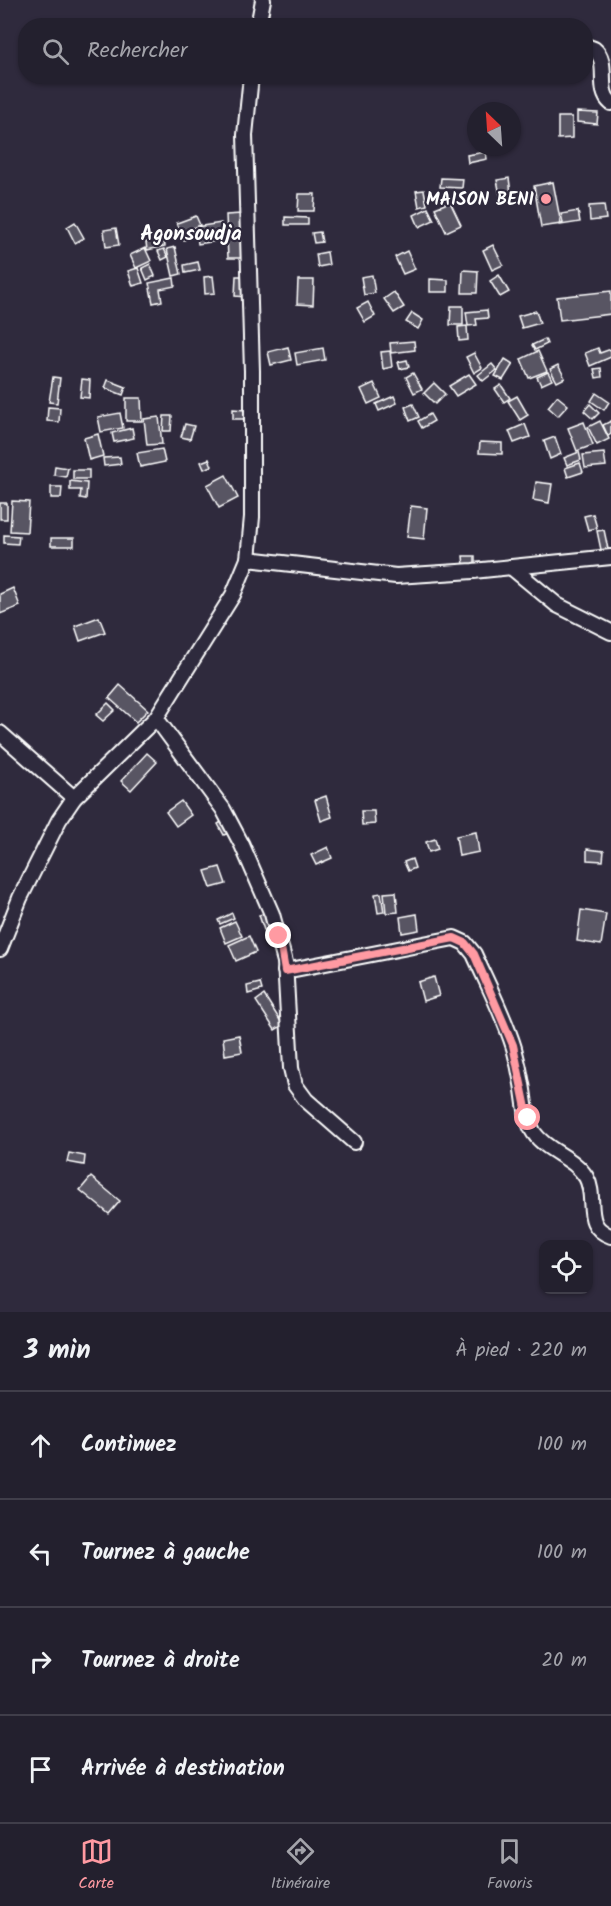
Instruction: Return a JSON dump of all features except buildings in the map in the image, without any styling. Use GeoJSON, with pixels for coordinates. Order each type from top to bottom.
{"type":"FeatureCollection","features":[{"type":"Feature","properties":{"kind":"street"},"geometry":{"type":"LineString","coordinates":[[260,18],[263,0]]}},
{"type":"Feature","properties":{"kind":"street"},"geometry":{"type":"LineString","coordinates":[[593,49],[601,59],[603,92],[605,98],[611,103]]}},
{"type":"Feature","properties":{"kind":"street"},"geometry":{"type":"LineString","coordinates":[[0,949],[37,862],[59,820],[74,798],[156,718],[233,595],[248,559],[252,517],[252,371],[244,135],[250,84]]}},
{"type":"Feature","properties":{"kind":"street"},"geometry":{"type":"LineString","coordinates":[[248,559],[396,576],[611,557]]}},
{"type":"Feature","properties":{"kind":"street"},"geometry":{"type":"LineString","coordinates":[[511,567],[557,604],[611,632]]}},
{"type":"Feature","properties":{"kind":"street"},"geometry":{"type":"LineString","coordinates":[[156,718],[223,809],[238,835],[272,914],[283,952],[291,1068],[295,1085],[306,1100],[354,1142]]}},
{"type":"Feature","properties":{"kind":"street"},"geometry":{"type":"LineString","coordinates":[[0,733],[74,798]]}},
{"type":"Feature","properties":{"kind":"street"},"geometry":{"type":"LineString","coordinates":[[285,971],[454,938],[465,943],[474,954],[513,1045],[528,1118],[533,1131],[541,1142],[579,1168],[589,1186],[591,1215],[596,1226],[603,1234],[611,1236]]}},
{"type":"Feature","properties":{"kind":"place","name":"MAISON BENI"},"geometry":{"type":"Point","coordinates":[546,199]}},
{"type":"Feature","properties":{"kind":"district","name":"Agonsoudja"},"geometry":{"type":"Point","coordinates":[191,233]}},
{"type":"Feature","properties":{"kind":"route"},"geometry":{"type":"LineString","coordinates":[[279,936],[285,971],[454,938],[465,943],[474,954],[513,1045],[528,1118]]}}]}
